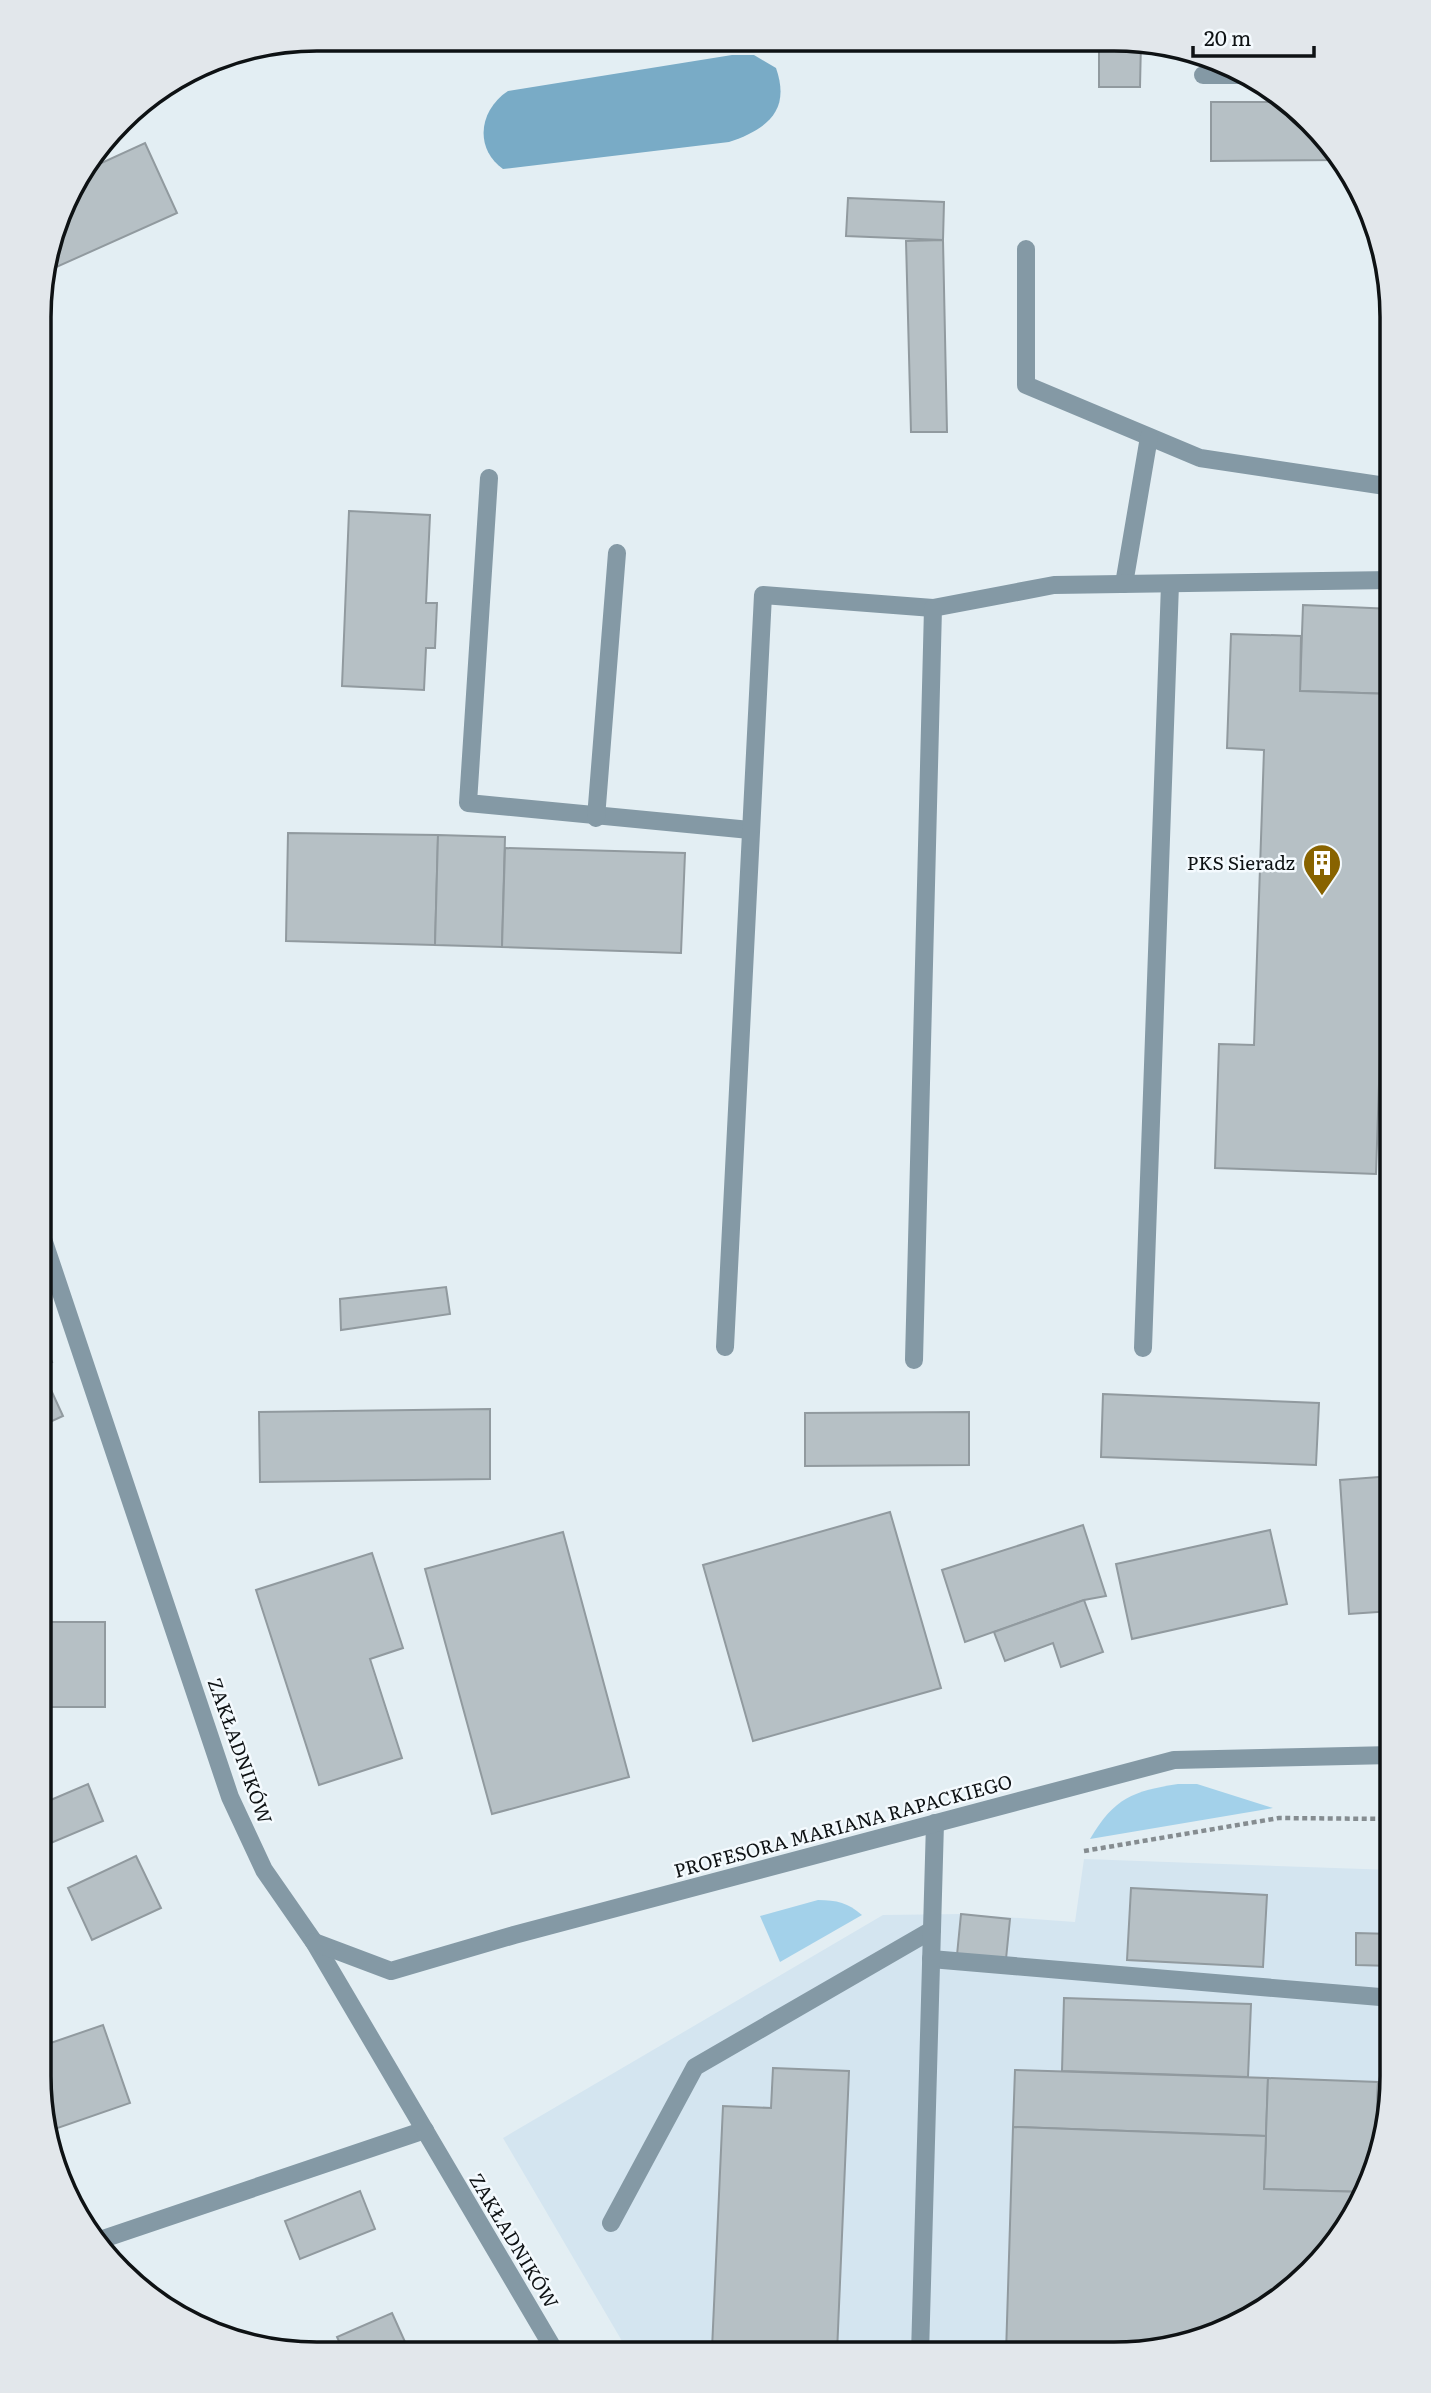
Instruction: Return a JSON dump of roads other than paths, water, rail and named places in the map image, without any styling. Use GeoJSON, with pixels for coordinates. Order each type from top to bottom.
{"type":"FeatureCollection","features":[{"type":"Feature","properties":{"kind":"street"},"geometry":{"type":"LineString","coordinates":[[1203,75],[1225,75]]}},
{"type":"Feature","properties":{"kind":"street"},"geometry":{"type":"LineString","coordinates":[[1026,249],[1026,385],[1200,458],[1380,485]]}},
{"type":"Feature","properties":{"kind":"street"},"geometry":{"type":"LineString","coordinates":[[1124,584],[1149,437]]}},
{"type":"Feature","properties":{"kind":"street"},"geometry":{"type":"LineString","coordinates":[[489,478],[468,803],[596,818],[750,830]]}},
{"type":"Feature","properties":{"kind":"street"},"geometry":{"type":"LineString","coordinates":[[596,818],[617,553]]}},
{"type":"Feature","properties":{"kind":"street"},"geometry":{"type":"LineString","coordinates":[[725,1347],[762,595],[933,608],[1054,585],[1380,580]]}},
{"type":"Feature","properties":{"kind":"street"},"geometry":{"type":"LineString","coordinates":[[1143,1348],[1170,584]]}},
{"type":"Feature","properties":{"kind":"street"},"geometry":{"type":"LineString","coordinates":[[914,1360],[933,608]]}},
{"type":"Feature","properties":{"kind":"street","name":"ZAKŁADNIKÓW"},"geometry":{"type":"LineString","coordinates":[[51,1263],[230,1797],[264,1870],[314,1942],[550,2342]]}},
{"type":"Feature","properties":{"kind":"street","name":"PROFESORA MARIANA RAPACKIEGO"},"geometry":{"type":"LineString","coordinates":[[314,1942],[391,1971],[514,1935],[1174,1760],[1380,1755]]}},
{"type":"Feature","properties":{"kind":"street"},"geometry":{"type":"LineString","coordinates":[[920,2342],[935,1823]]}},
{"type":"Feature","properties":{"kind":"street"},"geometry":{"type":"LineString","coordinates":[[611,2223],[695,2067],[932,1930]]}},
{"type":"Feature","properties":{"kind":"street"},"geometry":{"type":"LineString","coordinates":[[931,1959],[1380,1997]]}},
{"type":"Feature","properties":{"kind":"street"},"geometry":{"type":"LineString","coordinates":[[106,2238],[425,2130]]}},
{"type":"Feature","properties":{"kind":"place","name":"PKS Sieradz"},"geometry":{"type":"Point","coordinates":[1322,897]}}]}
